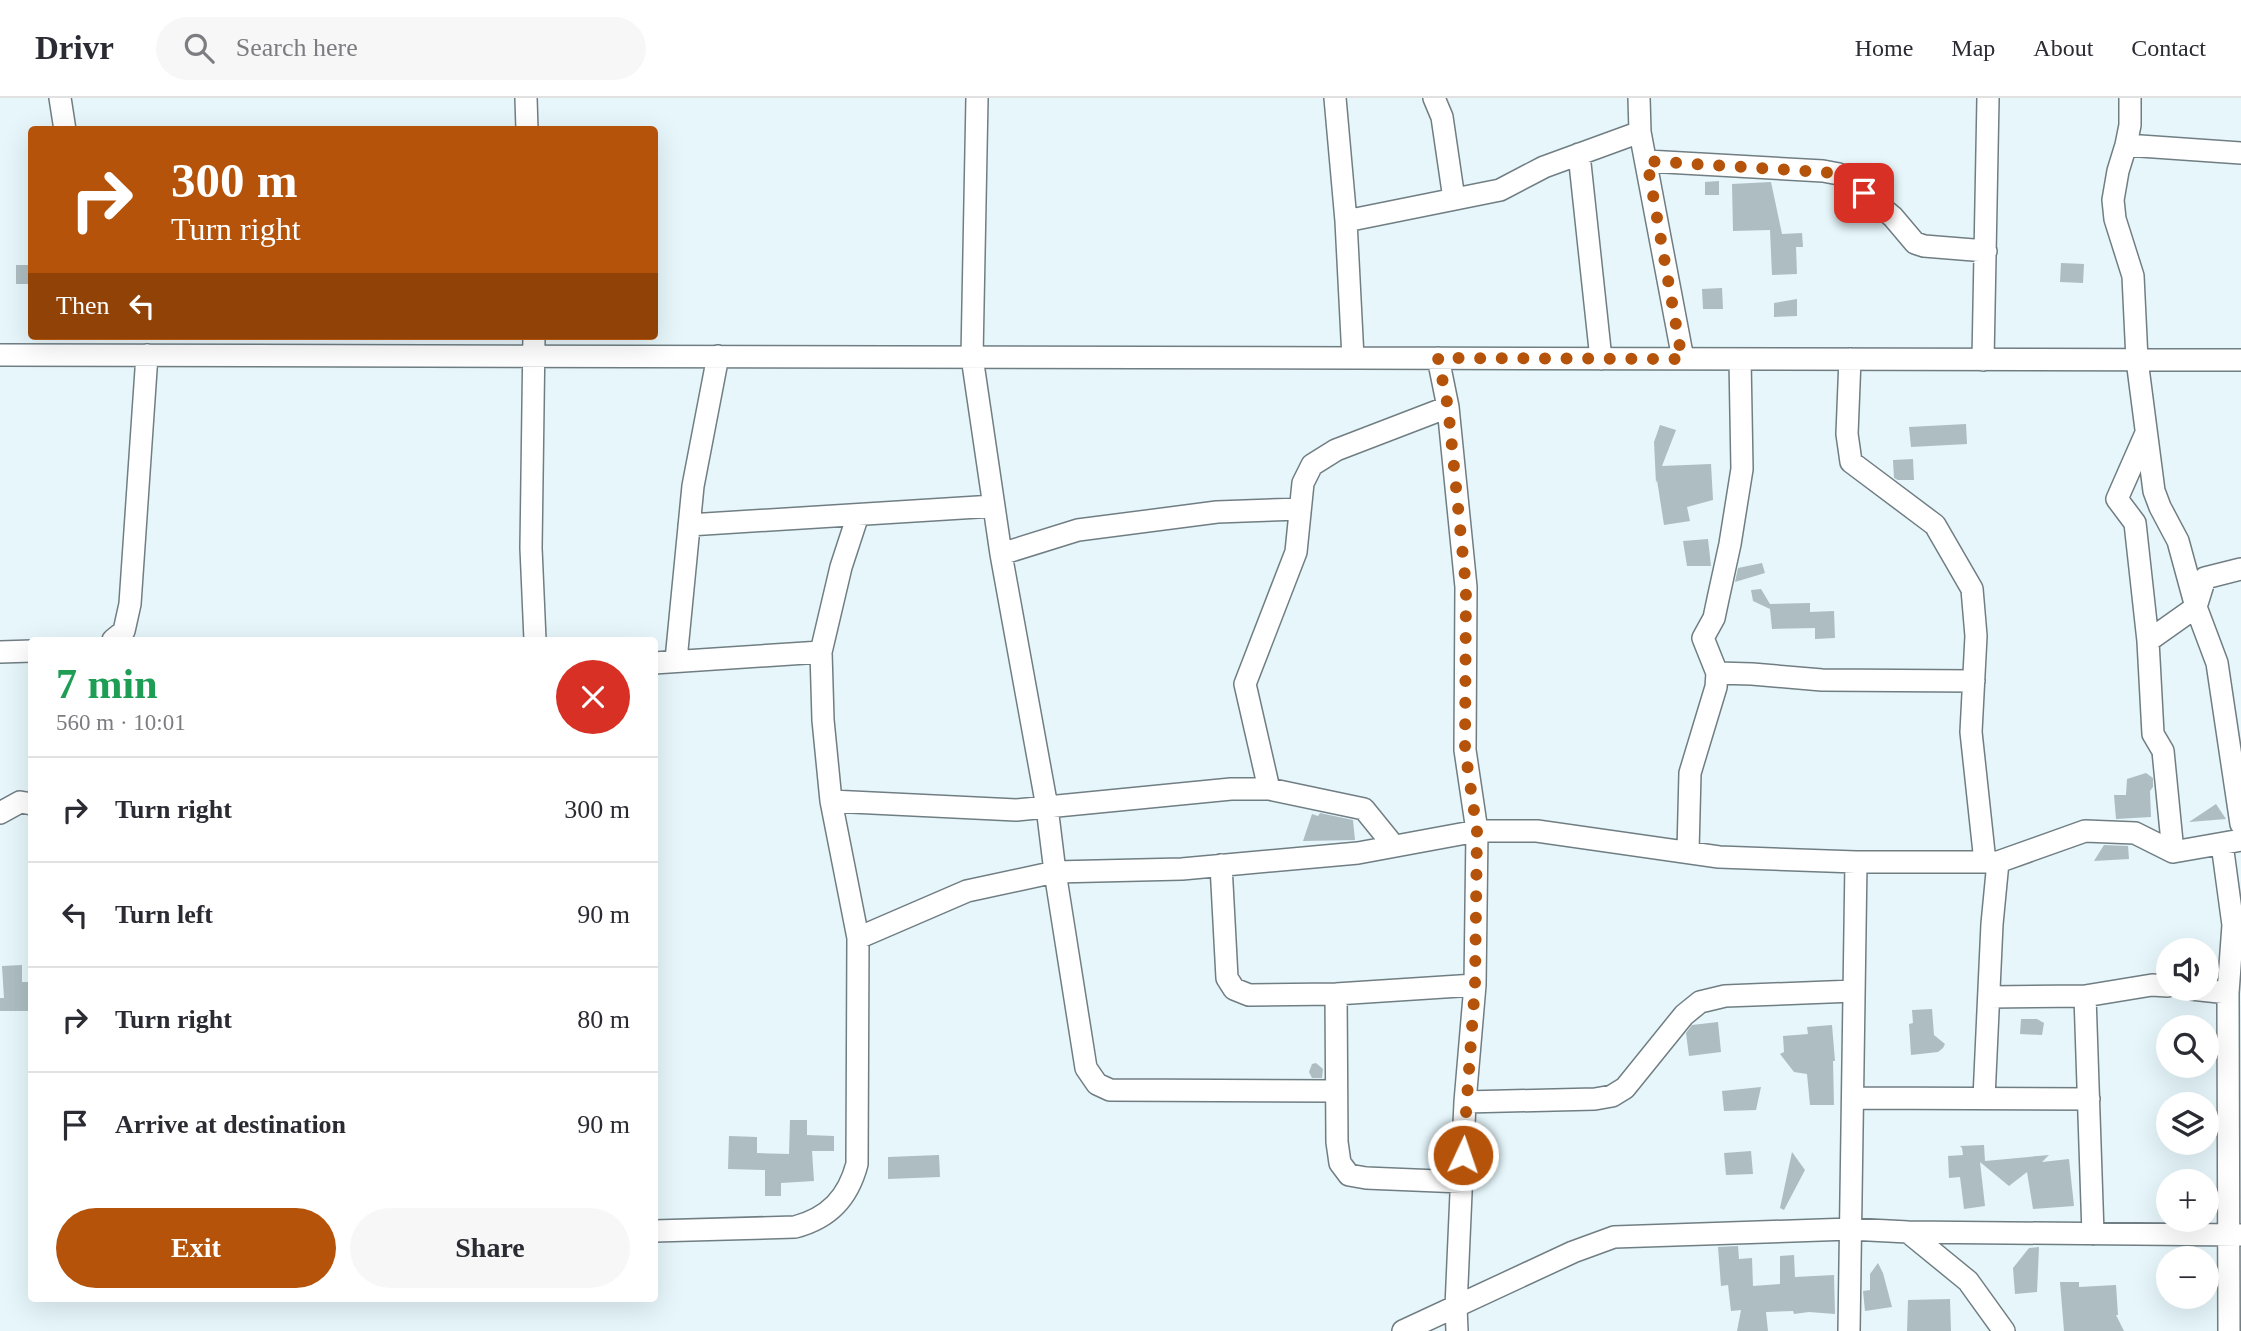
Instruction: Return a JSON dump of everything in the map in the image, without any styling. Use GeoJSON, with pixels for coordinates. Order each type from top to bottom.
{"type":"FeatureCollection","features":[{"type":"Feature","properties":{"kind":"street"},"geometry":{"type":"LineString","coordinates":[[60,98],[64,126]]}},
{"type":"Feature","properties":{"kind":"street"},"geometry":{"type":"LineString","coordinates":[[526,98],[527,126]]}},
{"type":"Feature","properties":{"kind":"street"},"geometry":{"type":"LineString","coordinates":[[977,98],[972,357],[1001,554],[1047,807],[1086,1068],[1097,1084],[1110,1090],[1336,1091]]}},
{"type":"Feature","properties":{"kind":"street"},"geometry":{"type":"LineString","coordinates":[[1335,98],[1346,221],[1353,358]]}},
{"type":"Feature","properties":{"kind":"street"},"geometry":{"type":"LineString","coordinates":[[1433,98],[1442,117],[1454,199]]}},
{"type":"Feature","properties":{"kind":"street"},"geometry":{"type":"LineString","coordinates":[[1639,98],[1640,132],[1682,359]]}},
{"type":"Feature","properties":{"kind":"street"},"geometry":{"type":"LineString","coordinates":[[1983,359],[1987,98]]}},
{"type":"Feature","properties":{"kind":"street"},"geometry":{"type":"LineString","coordinates":[[2130,98],[2130,125],[2113,200],[2115,219],[2133,276],[2137,360],[2154,491],[2178,541],[2196,607],[2217,663],[2241,824]]}},
{"type":"Feature","properties":{"kind":"street"},"geometry":{"type":"LineString","coordinates":[[1346,221],[1500,190],[1544,167],[1640,132]]}},
{"type":"Feature","properties":{"kind":"street"},"geometry":{"type":"LineString","coordinates":[[2126,145],[2241,153]]}},
{"type":"Feature","properties":{"kind":"street"},"geometry":{"type":"LineString","coordinates":[[1580,154],[1601,359]]}},
{"type":"Feature","properties":{"kind":"street"},"geometry":{"type":"LineString","coordinates":[[1647,161],[1839,174],[1893,217],[1914,243],[1986,251]]}},
{"type":"Feature","properties":{"kind":"street"},"geometry":{"type":"LineString","coordinates":[[0,355],[106,345],[147,355],[534,346],[718,356],[2241,360]]}},
{"type":"Feature","properties":{"kind":"street"},"geometry":{"type":"LineString","coordinates":[[534,346],[531,548],[535,637]]}},
{"type":"Feature","properties":{"kind":"street"},"geometry":{"type":"LineString","coordinates":[[123,637],[130,604],[147,355]]}},
{"type":"Feature","properties":{"kind":"street"},"geometry":{"type":"LineString","coordinates":[[676,660],[693,486],[718,356]]}},
{"type":"Feature","properties":{"kind":"street"},"geometry":{"type":"LineString","coordinates":[[1438,358],[1448,407],[1466,587],[1465,750],[1477,831],[1475,985],[1465,1102],[1457,1331]]}},
{"type":"Feature","properties":{"kind":"street"},"geometry":{"type":"LineString","coordinates":[[1688,851],[1690,773],[1716,687],[1717,673],[1703,638],[1714,618],[1742,469],[1740,359]]}},
{"type":"Feature","properties":{"kind":"street"},"geometry":{"type":"LineString","coordinates":[[1850,359],[1846,434],[1851,462],[1935,525],[1972,589],[1976,636],[1972,742],[1992,862],[1992,924],[1984,1098]]}},
{"type":"Feature","properties":{"kind":"street"},"geometry":{"type":"LineString","coordinates":[[1269,789],[1245,684],[1296,552],[1303,483],[1312,465],[1336,450],[1448,407]]}},
{"type":"Feature","properties":{"kind":"street"},"geometry":{"type":"LineString","coordinates":[[2147,433],[2116,499],[2135,523],[2153,734],[2163,751],[2173,852]]}},
{"type":"Feature","properties":{"kind":"street"},"geometry":{"type":"LineString","coordinates":[[689,525],[994,506]]}},
{"type":"Feature","properties":{"kind":"street"},"geometry":{"type":"LineString","coordinates":[[1001,554],[1078,530],[1217,512],[1300,509]]}},
{"type":"Feature","properties":{"kind":"street"},"geometry":{"type":"LineString","coordinates":[[658,1231],[795,1227],[810,1223],[824,1215],[846,1193],[857,1164],[858,938],[831,801],[823,720],[821,652],[841,567],[858,515]]}},
{"type":"Feature","properties":{"kind":"street"},"geometry":{"type":"LineString","coordinates":[[2147,641],[2196,607],[2205,578],[2241,569]]}},
{"type":"Feature","properties":{"kind":"street"},"geometry":{"type":"LineString","coordinates":[[0,652],[28,651]]}},
{"type":"Feature","properties":{"kind":"street"},"geometry":{"type":"LineString","coordinates":[[658,662],[821,652]]}},
{"type":"Feature","properties":{"kind":"street"},"geometry":{"type":"LineString","coordinates":[[1717,673],[1822,680],[1974,681]]}},
{"type":"Feature","properties":{"kind":"street"},"geometry":{"type":"LineString","coordinates":[[831,801],[1016,810],[1231,789],[1269,789],[1364,809],[1394,846]]}},
{"type":"Feature","properties":{"kind":"street"},"geometry":{"type":"LineString","coordinates":[[0,813],[20,803],[28,804]]}},
{"type":"Feature","properties":{"kind":"street"},"geometry":{"type":"LineString","coordinates":[[858,938],[967,891],[1055,872],[1182,869],[1358,853],[1477,831],[1537,831],[1718,857],[1856,862],[1992,862],[2085,831],[2135,833],[2173,852],[2232,842],[2233,925],[2228,993],[2235,1100],[2235,1235],[2229,1331]]}},
{"type":"Feature","properties":{"kind":"street"},"geometry":{"type":"LineString","coordinates":[[1849,1331],[1856,862]]}},
{"type":"Feature","properties":{"kind":"street"},"geometry":{"type":"LineString","coordinates":[[1221,865],[1227,978],[1234,989],[1249,995],[1336,994],[1475,985]]}},
{"type":"Feature","properties":{"kind":"street"},"geometry":{"type":"LineString","coordinates":[[1989,997],[2085,996],[2156,985]]}},
{"type":"Feature","properties":{"kind":"street"},"geometry":{"type":"LineString","coordinates":[[1465,1102],[1595,1099],[1612,1096],[1625,1088],[1684,1015],[1700,1002],[1725,996],[1854,991]]}},
{"type":"Feature","properties":{"kind":"street"},"geometry":{"type":"LineString","coordinates":[[2219,992],[2228,993]]}},
{"type":"Feature","properties":{"kind":"street"},"geometry":{"type":"LineString","coordinates":[[1336,994],[1337,1142],[1340,1163],[1349,1175],[1366,1178],[1461,1182]]}},
{"type":"Feature","properties":{"kind":"street"},"geometry":{"type":"LineString","coordinates":[[2085,996],[2093,1234]]}},
{"type":"Feature","properties":{"kind":"street"},"geometry":{"type":"LineString","coordinates":[[1853,1098],[2090,1099]]}},
{"type":"Feature","properties":{"kind":"street"},"geometry":{"type":"LineString","coordinates":[[1403,1331],[1573,1252],[1614,1237],[1850,1229],[2235,1235]]}},
{"type":"Feature","properties":{"kind":"street"},"geometry":{"type":"LineString","coordinates":[[1908,1232],[1968,1281],[2004,1331]]}},
{"type":"Feature","properties":{"kind":"building"},"geometry":{"type":"Polygon","coordinates":[[[1719,181],[1719,195],[1705,195],[1705,182],[1719,181]]]}},
{"type":"Feature","properties":{"kind":"building"},"geometry":{"type":"Polygon","coordinates":[[[1771,182],[1782,234],[1802,233],[1803,247],[1796,247],[1797,274],[1772,275],[1770,230],[1733,231],[1732,184],[1771,182]]]}},
{"type":"Feature","properties":{"kind":"building"},"geometry":{"type":"Polygon","coordinates":[[[2061,263],[2084,264],[2083,283],[2060,282],[2061,263]]]}},
{"type":"Feature","properties":{"kind":"building"},"geometry":{"type":"Polygon","coordinates":[[[16,265],[28,265],[28,284],[16,284],[16,265]]]}},
{"type":"Feature","properties":{"kind":"building"},"geometry":{"type":"Polygon","coordinates":[[[1722,288],[1723,309],[1703,309],[1702,289],[1722,288]]]}},
{"type":"Feature","properties":{"kind":"building"},"geometry":{"type":"Polygon","coordinates":[[[1797,299],[1797,316],[1774,317],[1774,303],[1797,299]]]}},
{"type":"Feature","properties":{"kind":"building"},"geometry":{"type":"Polygon","coordinates":[[[1966,424],[1967,444],[1911,447],[1909,427],[1966,424]]]}},
{"type":"Feature","properties":{"kind":"building"},"geometry":{"type":"Polygon","coordinates":[[[1660,425],[1676,430],[1662,466],[1711,464],[1713,500],[1687,507],[1690,521],[1664,525],[1657,480],[1656,483],[1654,442],[1660,425]]]}},
{"type":"Feature","properties":{"kind":"building"},"geometry":{"type":"Polygon","coordinates":[[[1913,459],[1914,480],[1894,478],[1893,460],[1913,459]]]}},
{"type":"Feature","properties":{"kind":"building"},"geometry":{"type":"Polygon","coordinates":[[[1708,539],[1711,566],[1687,566],[1683,541],[1708,539]]]}},
{"type":"Feature","properties":{"kind":"building"},"geometry":{"type":"Polygon","coordinates":[[[1762,563],[1765,573],[1735,582],[1738,568],[1762,563]]]}},
{"type":"Feature","properties":{"kind":"building"},"geometry":{"type":"Polygon","coordinates":[[[1761,589],[1770,604],[1810,603],[1810,612],[1834,611],[1835,638],[1815,639],[1815,628],[1772,629],[1770,609],[1753,601],[1751,590],[1761,589]]]}},
{"type":"Feature","properties":{"kind":"building"},"geometry":{"type":"Polygon","coordinates":[[[2146,773],[2153,778],[2150,791],[2151,817],[2116,819],[2114,795],[2126,795],[2127,779],[2146,773]]]}},
{"type":"Feature","properties":{"kind":"building"},"geometry":{"type":"Polygon","coordinates":[[[2216,804],[2226,819],[2189,822],[2216,804]]]}},
{"type":"Feature","properties":{"kind":"building"},"geometry":{"type":"Polygon","coordinates":[[[1320,813],[1353,820],[1355,840],[1303,841],[1312,814],[1318,816],[1320,813]]]}},
{"type":"Feature","properties":{"kind":"building"},"geometry":{"type":"Polygon","coordinates":[[[2104,845],[2128,846],[2129,859],[2094,861],[2104,845]]]}},
{"type":"Feature","properties":{"kind":"building"},"geometry":{"type":"Polygon","coordinates":[[[22,965],[22,982],[28,982],[28,1011],[0,1011],[0,998],[4,998],[2,966],[22,965]]]}},
{"type":"Feature","properties":{"kind":"building"},"geometry":{"type":"Polygon","coordinates":[[[1932,1009],[1934,1035],[1945,1044],[1938,1052],[1911,1055],[1909,1024],[1913,1023],[1912,1010],[1932,1009]]]}},
{"type":"Feature","properties":{"kind":"building"},"geometry":{"type":"Polygon","coordinates":[[[2021,1019],[2037,1019],[2044,1023],[2042,1035],[2020,1034],[2021,1019]]]}},
{"type":"Feature","properties":{"kind":"building"},"geometry":{"type":"Polygon","coordinates":[[[1718,1022],[1721,1052],[1689,1056],[1686,1033],[1692,1025],[1718,1022]]]}},
{"type":"Feature","properties":{"kind":"building"},"geometry":{"type":"Polygon","coordinates":[[[1832,1025],[1834,1105],[1810,1105],[1807,1074],[1794,1072],[1780,1054],[1784,1052],[1783,1036],[1808,1034],[1807,1027],[1832,1025]]]}},
{"type":"Feature","properties":{"kind":"building"},"geometry":{"type":"Polygon","coordinates":[[[1316,1063],[1323,1069],[1322,1078],[1312,1078],[1309,1072],[1312,1064],[1316,1063]]]}},
{"type":"Feature","properties":{"kind":"building"},"geometry":{"type":"Polygon","coordinates":[[[1761,1087],[1756,1110],[1724,1111],[1722,1091],[1761,1087]]]}},
{"type":"Feature","properties":{"kind":"building"},"geometry":{"type":"Polygon","coordinates":[[[790,1120],[807,1120],[807,1135],[834,1136],[834,1151],[812,1151],[814,1181],[781,1183],[781,1196],[765,1196],[765,1170],[728,1169],[729,1136],[757,1137],[757,1153],[789,1154],[790,1120]]]}},
{"type":"Feature","properties":{"kind":"building"},"geometry":{"type":"Polygon","coordinates":[[[1984,1145],[1985,1161],[2049,1155],[2042,1162],[2069,1159],[2074,1206],[2033,1209],[2027,1172],[2009,1186],[1980,1162],[1985,1206],[1964,1209],[1960,1177],[1949,1178],[1948,1156],[1963,1155],[1960,1146],[1984,1145]]]}},
{"type":"Feature","properties":{"kind":"building"},"geometry":{"type":"Polygon","coordinates":[[[1751,1151],[1753,1174],[1726,1175],[1724,1153],[1751,1151]]]}},
{"type":"Feature","properties":{"kind":"building"},"geometry":{"type":"Polygon","coordinates":[[[1792,1152],[1805,1170],[1784,1210],[1780,1208],[1792,1152]]]}},
{"type":"Feature","properties":{"kind":"building"},"geometry":{"type":"Polygon","coordinates":[[[939,1155],[940,1177],[888,1179],[888,1157],[939,1155]]]}},
{"type":"Feature","properties":{"kind":"building"},"geometry":{"type":"Polygon","coordinates":[[[1738,1246],[1739,1259],[1752,1258],[1753,1286],[1780,1284],[1780,1256],[1794,1255],[1795,1277],[1834,1275],[1835,1314],[1766,1312],[1768,1331],[1737,1331],[1741,1310],[1731,1311],[1728,1285],[1721,1286],[1718,1247],[1738,1246]]]}},
{"type":"Feature","properties":{"kind":"building"},"geometry":{"type":"Polygon","coordinates":[[[2039,1247],[2037,1292],[2015,1294],[2013,1268],[2029,1248],[2039,1247]]]}},
{"type":"Feature","properties":{"kind":"building"},"geometry":{"type":"Polygon","coordinates":[[[1878,1263],[1892,1307],[1865,1311],[1863,1291],[1870,1290],[1870,1274],[1878,1263]]]}},
{"type":"Feature","properties":{"kind":"building"},"geometry":{"type":"Polygon","coordinates":[[[2060,1282],[2079,1282],[2079,1287],[2116,1285],[2116,1315],[2124,1331],[2064,1331],[2060,1282]]]}},
{"type":"Feature","properties":{"kind":"building"},"geometry":{"type":"Polygon","coordinates":[[[1950,1299],[1951,1331],[1907,1331],[1908,1300],[1950,1299]]]}},
{"type":"Feature","properties":{"kind":"route"},"geometry":{"type":"LineString","coordinates":[[1463,1155],[1475,985],[1477,831],[1465,750],[1466,587],[1448,407],[1438,358],[1682,359],[1647,161],[1839,174],[1864,193]]}}]}
